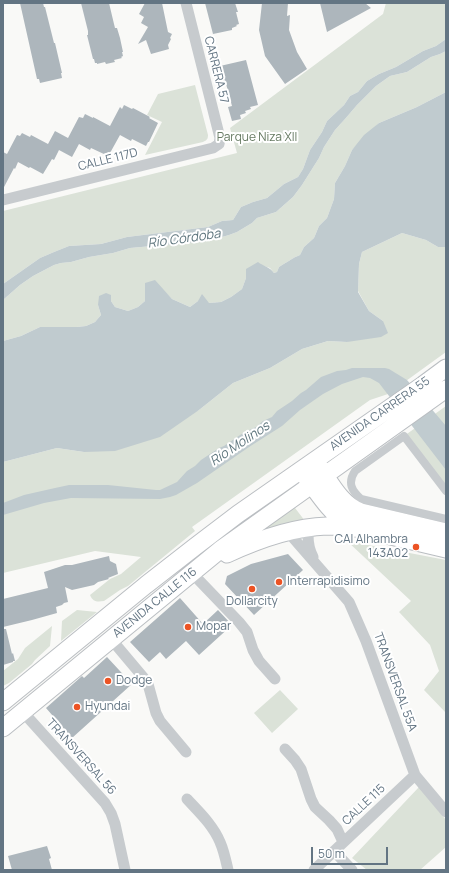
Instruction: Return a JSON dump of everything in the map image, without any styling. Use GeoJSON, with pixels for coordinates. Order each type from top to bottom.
{"type":"FeatureCollection","features":[{"type":"Feature","properties":{"kind":"main road","name":"AVENIDA CARRERA 55"},"geometry":{"type":"LineString","coordinates":[[318,480],[396,414],[427,392],[446,368]]}},
{"type":"Feature","properties":{"kind":"main road","name":"AVENIDA CARRERA 55"},"geometry":{"type":"LineString","coordinates":[[427,392],[446,389]]}},
{"type":"Feature","properties":{"kind":"main road","name":"AVENIDA CARRERA 55"},"geometry":{"type":"LineString","coordinates":[[315,460],[396,414]]}},
{"type":"Feature","properties":{"kind":"main road","name":"AVENIDA CALLE 116"},"geometry":{"type":"LineString","coordinates":[[6,697],[191,550],[238,514],[315,460]]}},
{"type":"Feature","properties":{"kind":"main road"},"geometry":{"type":"LineString","coordinates":[[315,460],[318,480],[329,507],[343,521],[361,529]]}},
{"type":"Feature","properties":{"kind":"main road"},"geometry":{"type":"LineString","coordinates":[[301,470],[318,480],[342,498],[349,506],[361,512],[446,532]]}},
{"type":"Feature","properties":{"kind":"main road","name":"AVENIDA CALLE 116"},"geometry":{"type":"LineString","coordinates":[[3,728],[192,573],[240,536],[318,480]]}},
{"type":"Feature","properties":{"kind":"main road"},"geometry":{"type":"LineString","coordinates":[[192,573],[238,549],[264,539],[288,532],[328,526],[361,529],[446,549]]}},
{"type":"Feature","properties":{"kind":"street","name":"CARRERA 57"},"geometry":{"type":"LineString","coordinates":[[186,3],[220,138],[219,144]]}},
{"type":"Feature","properties":{"kind":"street","name":"CALLE 117D"},"geometry":{"type":"LineString","coordinates":[[3,200],[213,148],[219,144]]}},
{"type":"Feature","properties":{"kind":"street"},"geometry":{"type":"LineString","coordinates":[[446,491],[404,436],[355,471],[352,476],[351,483],[351,488],[361,499],[446,519]]}},
{"type":"Feature","properties":{"kind":"street","name":"TRANSVERSAL 55A"},"geometry":{"type":"LineString","coordinates":[[309,528],[308,544],[315,563]]}},
{"type":"Feature","properties":{"kind":"street","name":"TRANSVERSAL 55A"},"geometry":{"type":"LineString","coordinates":[[288,532],[345,597],[351,606],[366,641],[415,775],[446,812]]}},
{"type":"Feature","properties":{"kind":"street"},"geometry":{"type":"LineString","coordinates":[[192,573],[247,632],[258,661],[275,679]]}},
{"type":"Feature","properties":{"kind":"street"},"geometry":{"type":"LineString","coordinates":[[111,640],[148,684],[156,713],[160,721],[186,752]]}},
{"type":"Feature","properties":{"kind":"street","name":"TRANSVERSAL 56"},"geometry":{"type":"LineString","coordinates":[[23,712],[105,803],[115,824],[125,870]]}},
{"type":"Feature","properties":{"kind":"street"},"geometry":{"type":"LineString","coordinates":[[285,749],[301,769],[315,807],[337,829],[343,842]]}},
{"type":"Feature","properties":{"kind":"street","name":"CALLE 115"},"geometry":{"type":"LineString","coordinates":[[314,870],[415,775]]}},
{"type":"Feature","properties":{"kind":"street"},"geometry":{"type":"LineString","coordinates":[[187,799],[206,819],[214,831],[220,842],[228,870]]}},
{"type":"Feature","properties":{"kind":"street"},"geometry":{"type":"LineString","coordinates":[[334,851],[352,870]]}},
{"type":"Feature","properties":{"kind":"green space","name":"Parque Niza XII"},"geometry":{"type":"Polygon","coordinates":[[[386,3],[446,3],[446,39],[436,46],[423,51],[396,67],[367,81],[358,92],[350,96],[344,105],[327,121],[322,132],[310,150],[303,169],[298,177],[284,184],[267,198],[241,207],[233,220],[222,221],[208,227],[127,237],[101,244],[69,246],[40,258],[3,284],[3,211],[237,153],[230,128],[383,14],[386,3]]]}},
{"type":"Feature","properties":{"kind":"green space"},"geometry":{"type":"Polygon","coordinates":[[[446,51],[446,92],[417,107],[379,123],[352,150],[335,183],[334,199],[327,218],[319,226],[314,238],[304,247],[300,255],[279,267],[277,272],[274,273],[270,268],[264,266],[246,278],[242,289],[231,297],[221,302],[209,303],[198,301],[190,307],[172,299],[166,293],[145,283],[145,301],[138,307],[128,311],[115,307],[111,301],[98,305],[101,315],[95,322],[86,326],[40,327],[21,336],[3,341],[3,300],[33,276],[54,265],[130,248],[208,241],[237,232],[252,223],[257,218],[276,212],[293,197],[302,185],[335,130],[376,86],[390,76],[407,72],[431,57],[446,51]]]}},
{"type":"Feature","properties":{"kind":"green space"},"geometry":{"type":"Polygon","coordinates":[[[195,85],[208,138],[203,142],[145,155],[162,122],[147,115],[158,94],[195,85]]]}},
{"type":"Feature","properties":{"kind":"green space"},"geometry":{"type":"Polygon","coordinates":[[[402,233],[426,240],[438,247],[446,247],[446,352],[388,394],[370,400],[192,527],[195,531],[128,586],[104,601],[96,601],[92,599],[90,595],[110,579],[121,574],[141,557],[95,551],[3,573],[3,462],[57,448],[84,452],[199,410],[233,383],[270,368],[302,349],[328,341],[347,342],[383,321],[369,311],[358,291],[359,264],[362,252],[402,233]]]}},
{"type":"Feature","properties":{"kind":"green space"},"geometry":{"type":"Polygon","coordinates":[[[446,406],[446,491],[404,436],[446,406]]]}},
{"type":"Feature","properties":{"kind":"green space"},"geometry":{"type":"Polygon","coordinates":[[[292,504],[305,521],[248,536],[292,504]]]}},
{"type":"Feature","properties":{"kind":"green space"},"geometry":{"type":"Polygon","coordinates":[[[347,541],[446,560],[446,713],[424,690],[439,671],[430,645],[399,612],[411,601],[347,541]]]}},
{"type":"Feature","properties":{"kind":"green space"},"geometry":{"type":"Polygon","coordinates":[[[77,610],[97,612],[61,641],[62,621],[77,610]]]}},
{"type":"Feature","properties":{"kind":"green space"},"geometry":{"type":"Polygon","coordinates":[[[52,626],[50,646],[32,664],[9,683],[3,686],[3,671],[18,659],[25,648],[52,626]]]}},
{"type":"Feature","properties":{"kind":"green space"},"geometry":{"type":"Polygon","coordinates":[[[280,690],[298,709],[272,733],[254,713],[280,690]]]}},
{"type":"Feature","properties":{"kind":"green space"},"geometry":{"type":"Polygon","coordinates":[[[419,787],[446,820],[446,847],[420,870],[367,870],[352,858],[419,787]]]}},
{"type":"Feature","properties":{"kind":"water","name":"Río Córdoba"},"geometry":{"type":"Polygon","coordinates":[[[446,39],[446,51],[431,57],[407,72],[390,76],[376,86],[357,105],[335,130],[319,158],[293,197],[276,212],[257,218],[252,223],[237,232],[208,241],[130,248],[54,265],[33,276],[3,300],[3,284],[40,258],[69,246],[101,244],[127,237],[208,227],[222,221],[233,220],[241,207],[267,198],[284,184],[298,177],[303,169],[310,150],[322,132],[327,121],[344,105],[350,96],[358,92],[367,81],[396,67],[423,51],[436,46],[446,39]]]}},
{"type":"Feature","properties":{"kind":"water"},"geometry":{"type":"Polygon","coordinates":[[[446,92],[446,247],[438,247],[426,240],[402,233],[362,252],[359,264],[358,292],[369,311],[383,321],[388,333],[381,337],[347,342],[328,341],[302,349],[270,368],[233,383],[199,410],[160,437],[115,451],[84,452],[57,448],[3,462],[3,341],[21,336],[40,327],[77,327],[86,326],[95,322],[101,315],[98,305],[99,296],[106,293],[111,295],[111,301],[115,307],[128,311],[138,307],[145,301],[145,283],[155,280],[172,299],[190,307],[198,301],[202,294],[209,303],[221,302],[231,297],[242,289],[246,278],[246,269],[258,262],[271,269],[274,273],[277,272],[279,267],[300,255],[304,247],[314,238],[319,226],[327,218],[334,199],[335,183],[352,150],[364,135],[379,123],[417,107],[446,92]]]}},
{"type":"Feature","properties":{"kind":"water","name":"Río Molinos"},"geometry":{"type":"Polygon","coordinates":[[[352,368],[385,368],[407,380],[446,426],[446,470],[379,383],[370,378],[363,377],[342,384],[323,394],[300,410],[282,426],[197,483],[176,495],[160,499],[71,498],[44,503],[3,515],[3,503],[24,495],[69,485],[108,485],[160,490],[177,482],[187,471],[219,448],[272,417],[277,411],[292,401],[321,377],[337,371],[352,368]]]}},
{"type":"Feature","properties":{"kind":"building"},"geometry":{"type":"Polygon","coordinates":[[[20,3],[43,3],[55,43],[62,78],[40,83],[39,79],[37,79],[20,3]]]}},
{"type":"Feature","properties":{"kind":"building"},"geometry":{"type":"Polygon","coordinates":[[[81,3],[109,3],[115,28],[117,28],[120,38],[123,52],[122,58],[114,60],[115,62],[106,64],[105,62],[95,63],[87,35],[88,31],[81,3]]]}},
{"type":"Feature","properties":{"kind":"building"},"geometry":{"type":"Polygon","coordinates":[[[145,3],[162,3],[168,32],[172,34],[168,45],[169,49],[151,54],[146,40],[138,44],[148,27],[141,23],[144,17],[139,14],[145,3]]]}},
{"type":"Feature","properties":{"kind":"building"},"geometry":{"type":"Polygon","coordinates":[[[205,3],[235,3],[238,12],[236,12],[239,24],[232,28],[232,30],[213,34],[205,3]]]}},
{"type":"Feature","properties":{"kind":"building"},"geometry":{"type":"Polygon","coordinates":[[[262,3],[288,3],[287,16],[290,15],[289,30],[297,52],[307,69],[285,84],[265,56],[259,30],[262,3]]]}},
{"type":"Feature","properties":{"kind":"building"},"geometry":{"type":"Polygon","coordinates":[[[320,3],[365,3],[371,8],[327,32],[320,3]]]}},
{"type":"Feature","properties":{"kind":"building"},"geometry":{"type":"Polygon","coordinates":[[[246,60],[258,105],[250,107],[251,109],[245,111],[246,113],[240,115],[241,119],[232,121],[228,107],[232,106],[225,80],[223,81],[220,66],[246,60]]]}},
{"type":"Feature","properties":{"kind":"building"},"geometry":{"type":"Polygon","coordinates":[[[124,105],[150,117],[149,118],[158,123],[146,146],[132,139],[131,141],[120,135],[110,153],[108,152],[106,155],[91,148],[90,150],[79,144],[72,157],[59,150],[54,160],[52,159],[43,174],[18,162],[3,189],[3,152],[7,154],[17,135],[20,136],[22,133],[30,137],[31,135],[48,144],[55,131],[68,138],[79,117],[83,118],[85,114],[110,126],[120,107],[122,109],[124,105]]]}},
{"type":"Feature","properties":{"kind":"building"},"geometry":{"type":"Polygon","coordinates":[[[288,554],[303,570],[254,615],[225,584],[227,576],[251,564],[288,554]]]}},
{"type":"Feature","properties":{"kind":"building"},"geometry":{"type":"Polygon","coordinates":[[[109,556],[110,561],[116,564],[118,574],[94,585],[72,590],[65,587],[68,602],[56,607],[57,613],[3,627],[3,599],[48,588],[44,572],[65,565],[72,565],[109,556]]]}},
{"type":"Feature","properties":{"kind":"building","name":"Mopar"},"geometry":{"type":"Polygon","coordinates":[[[180,598],[203,624],[218,610],[232,625],[199,655],[186,641],[166,659],[160,652],[149,662],[130,642],[180,598]]]}},
{"type":"Feature","properties":{"kind":"building"},"geometry":{"type":"Polygon","coordinates":[[[3,629],[6,629],[15,661],[3,665],[3,629]]]}},
{"type":"Feature","properties":{"kind":"building","name":"Hyundai"},"geometry":{"type":"Polygon","coordinates":[[[107,657],[132,684],[72,738],[46,708],[82,676],[84,678],[107,657]]]}},
{"type":"Feature","properties":{"kind":"building"},"geometry":{"type":"Polygon","coordinates":[[[47,846],[51,858],[49,859],[52,870],[12,870],[8,856],[47,846]]]}},
{"type":"Feature","properties":{"kind":"place","name":"CAI Alhambra 143A02"},"geometry":{"type":"Point","coordinates":[416,547]}},
{"type":"Feature","properties":{"kind":"place","name":"Interrapidisimo"},"geometry":{"type":"Point","coordinates":[279,582]}},
{"type":"Feature","properties":{"kind":"place","name":"Dollarcity"},"geometry":{"type":"Point","coordinates":[252,589]}},
{"type":"Feature","properties":{"kind":"place","name":"Mopar"},"geometry":{"type":"Point","coordinates":[188,627]}},
{"type":"Feature","properties":{"kind":"place","name":"Dodge"},"geometry":{"type":"Point","coordinates":[108,681]}},
{"type":"Feature","properties":{"kind":"place","name":"Hyundai"},"geometry":{"type":"Point","coordinates":[77,707]}}]}
